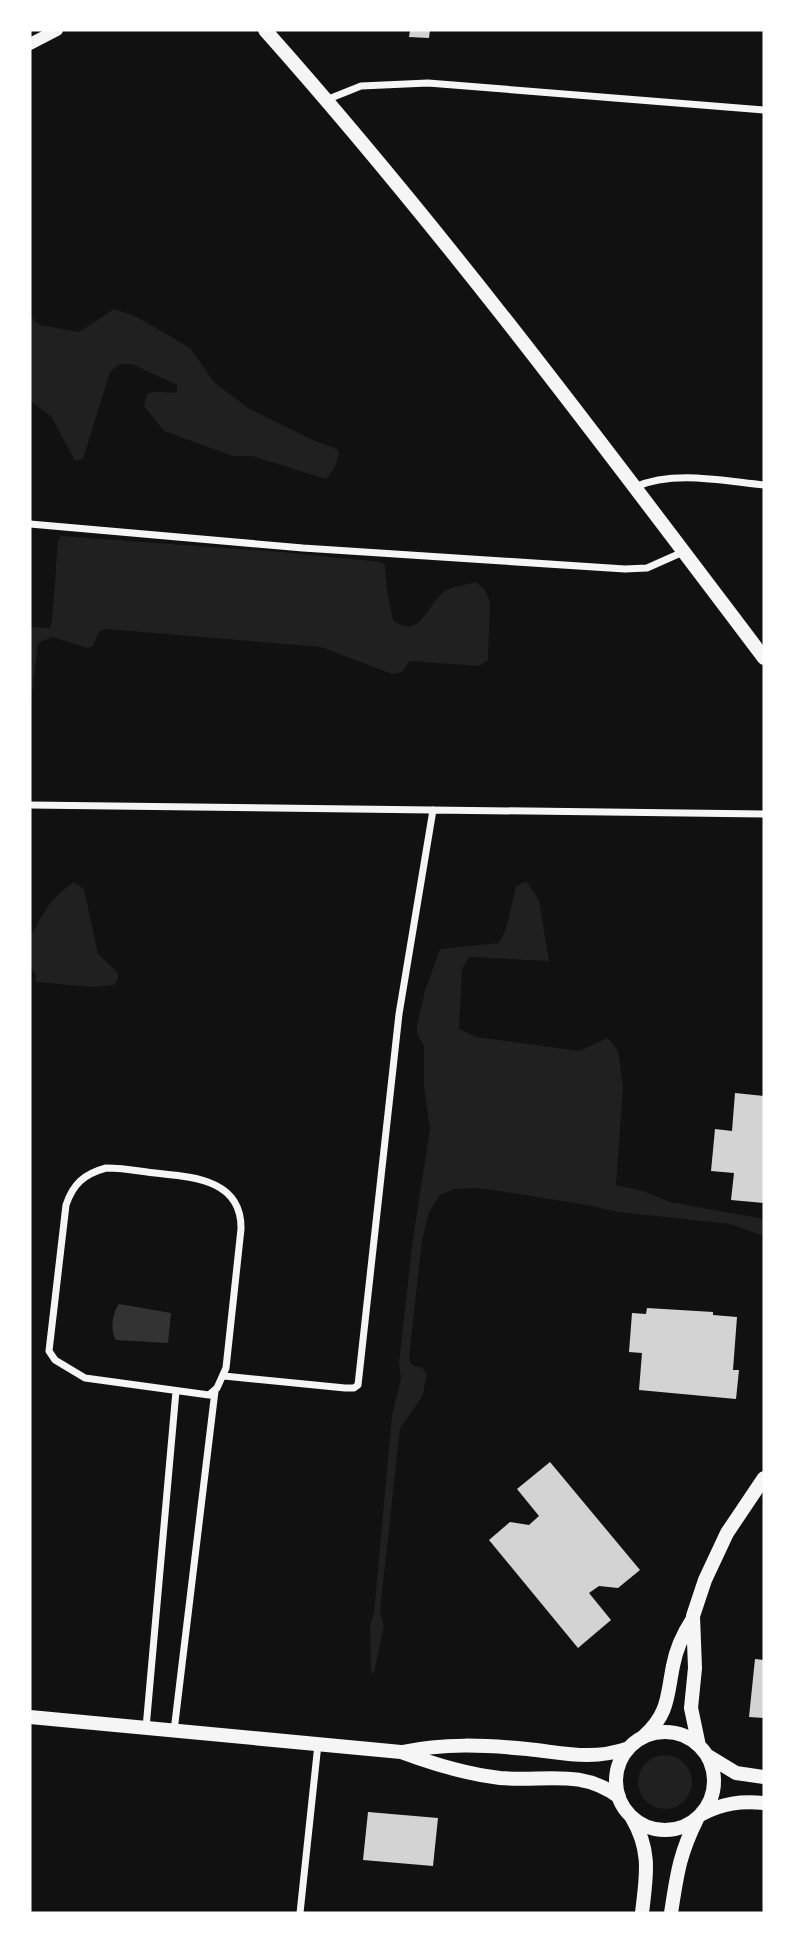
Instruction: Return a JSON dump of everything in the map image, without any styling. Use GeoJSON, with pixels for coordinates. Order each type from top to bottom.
{"type":"FeatureCollection","features":[{"type":"Feature","properties":{"kind":"main road"},"geometry":{"type":"LineString","coordinates":[[265,30],[326,100],[496,308],[764,658]]}},
{"type":"Feature","properties":{"kind":"main road"},"geometry":{"type":"LineString","coordinates":[[642,1913],[647,1856],[639,1830],[619,1797],[617,1770],[634,1744],[657,1722],[663,1711],[682,1636],[692,1620],[705,1580],[733,1523],[764,1478]]}},
{"type":"Feature","properties":{"kind":"main road"},"geometry":{"type":"LineString","coordinates":[[671,1913],[678,1866],[685,1842],[709,1805],[714,1786],[714,1773],[703,1751],[691,1708],[695,1668],[692,1620]]}},
{"type":"Feature","properties":{"kind":"main road"},"geometry":{"type":"LineString","coordinates":[[30,1717],[401,1752],[441,1766],[482,1775],[521,1779],[560,1776],[578,1778],[595,1783],[619,1797]]}},
{"type":"Feature","properties":{"kind":"main road"},"geometry":{"type":"LineString","coordinates":[[401,1752],[422,1747],[465,1745],[527,1749],[583,1757],[614,1753],[651,1734],[670,1732],[688,1738],[736,1773],[764,1777]]}},
{"type":"Feature","properties":{"kind":"main road"},"geometry":{"type":"LineString","coordinates":[[632,1817],[642,1825],[661,1830],[680,1828],[727,1804],[739,1801],[764,1802]]}},
{"type":"Feature","properties":{"kind":"street"},"geometry":{"type":"LineString","coordinates":[[30,44],[57,30]]}},
{"type":"Feature","properties":{"kind":"street"},"geometry":{"type":"LineString","coordinates":[[326,100],[361,86],[428,83],[764,110]]}},
{"type":"Feature","properties":{"kind":"street"},"geometry":{"type":"LineString","coordinates":[[634,487],[658,480],[679,478],[764,485]]}},
{"type":"Feature","properties":{"kind":"street"},"geometry":{"type":"LineString","coordinates":[[30,524],[289,547],[625,569],[647,568],[684,552]]}},
{"type":"Feature","properties":{"kind":"street"},"geometry":{"type":"LineString","coordinates":[[30,805],[764,814]]}},
{"type":"Feature","properties":{"kind":"street"},"geometry":{"type":"LineString","coordinates":[[223,1376],[345,1388],[358,1385],[401,998],[433,810]]}},
{"type":"Feature","properties":{"kind":"street"},"geometry":{"type":"LineString","coordinates":[[174,1731],[215,1391],[223,1376],[229,1345],[241,1228],[240,1211],[220,1188],[196,1177],[115,1168],[94,1171],[76,1183],[66,1205],[49,1351],[55,1360],[85,1378],[206,1395],[215,1391]]}},
{"type":"Feature","properties":{"kind":"street"},"geometry":{"type":"LineString","coordinates":[[146,1728],[176,1391]]}},
{"type":"Feature","properties":{"kind":"street"},"geometry":{"type":"LineString","coordinates":[[300,1913],[318,1744]]}},
{"type":"Feature","properties":{"kind":"shaded area"},"geometry":{"type":"Polygon","coordinates":[[[114,309],[137,317],[190,348],[214,382],[248,408],[337,449],[339,453],[335,467],[326,479],[252,456],[233,456],[164,431],[144,406],[147,394],[177,392],[177,385],[132,364],[120,364],[110,372],[83,459],[75,461],[51,416],[30,401],[30,316],[40,325],[79,332],[114,309]]]}},
{"type":"Feature","properties":{"kind":"shaded area"},"geometry":{"type":"Polygon","coordinates":[[[61,536],[381,562],[385,565],[393,620],[410,626],[417,624],[447,590],[476,582],[485,590],[490,602],[488,660],[479,666],[410,661],[402,672],[392,674],[321,647],[106,629],[99,632],[93,646],[87,648],[52,637],[38,643],[30,709],[30,627],[50,628],[58,540],[61,536]]]}},
{"type":"Feature","properties":{"kind":"shaded area"},"geometry":{"type":"Polygon","coordinates":[[[526,881],[539,900],[549,961],[469,957],[462,970],[459,1029],[476,1037],[579,1051],[608,1038],[618,1051],[623,1087],[616,1185],[643,1191],[670,1202],[764,1219],[764,1236],[730,1224],[619,1212],[479,1188],[454,1189],[440,1195],[429,1212],[422,1240],[409,1358],[412,1365],[423,1368],[427,1375],[422,1397],[400,1428],[380,1611],[384,1626],[374,1673],[371,1673],[370,1625],[374,1613],[392,1416],[401,1378],[399,1363],[413,1238],[430,1129],[424,1086],[424,1046],[417,1034],[417,1025],[425,991],[440,949],[499,943],[506,929],[516,887],[526,881]]]}},
{"type":"Feature","properties":{"kind":"shaded area"},"geometry":{"type":"Polygon","coordinates":[[[74,882],[84,889],[98,954],[118,973],[114,985],[93,987],[36,982],[35,972],[30,969],[30,932],[34,931],[55,898],[74,882]]]}},
{"type":"Feature","properties":{"kind":"shaded area"},"geometry":{"type":"Polygon","coordinates":[[[119,1304],[171,1313],[168,1343],[116,1340],[113,1322],[119,1304]]]}},
{"type":"Feature","properties":{"kind":"shaded area"},"geometry":{"type":"Polygon","coordinates":[[[665,1755],[684,1763],[692,1782],[684,1801],[665,1809],[646,1801],[638,1782],[646,1763],[665,1755]]]}},
{"type":"Feature","properties":{"kind":"building"},"geometry":{"type":"Polygon","coordinates":[[[410,30],[430,30],[429,38],[409,37],[410,30]]]}},
{"type":"Feature","properties":{"kind":"building"},"geometry":{"type":"Polygon","coordinates":[[[735,1093],[764,1096],[764,1203],[731,1200],[734,1173],[711,1171],[715,1129],[732,1131],[735,1093]]]}},
{"type":"Feature","properties":{"kind":"building"},"geometry":{"type":"Polygon","coordinates":[[[647,1308],[713,1312],[713,1315],[737,1317],[733,1370],[739,1370],[736,1399],[639,1390],[642,1353],[629,1352],[632,1313],[646,1314],[647,1308]]]}},
{"type":"Feature","properties":{"kind":"building"},"geometry":{"type":"Polygon","coordinates":[[[550,1462],[640,1570],[618,1588],[599,1586],[589,1593],[611,1620],[578,1648],[489,1540],[510,1522],[529,1525],[539,1516],[517,1489],[550,1462]]]}},
{"type":"Feature","properties":{"kind":"building"},"geometry":{"type":"Polygon","coordinates":[[[755,1659],[764,1660],[764,1718],[749,1717],[755,1659]]]}},
{"type":"Feature","properties":{"kind":"building"},"geometry":{"type":"Polygon","coordinates":[[[368,1812],[438,1818],[433,1866],[363,1860],[368,1812]]]}}]}
